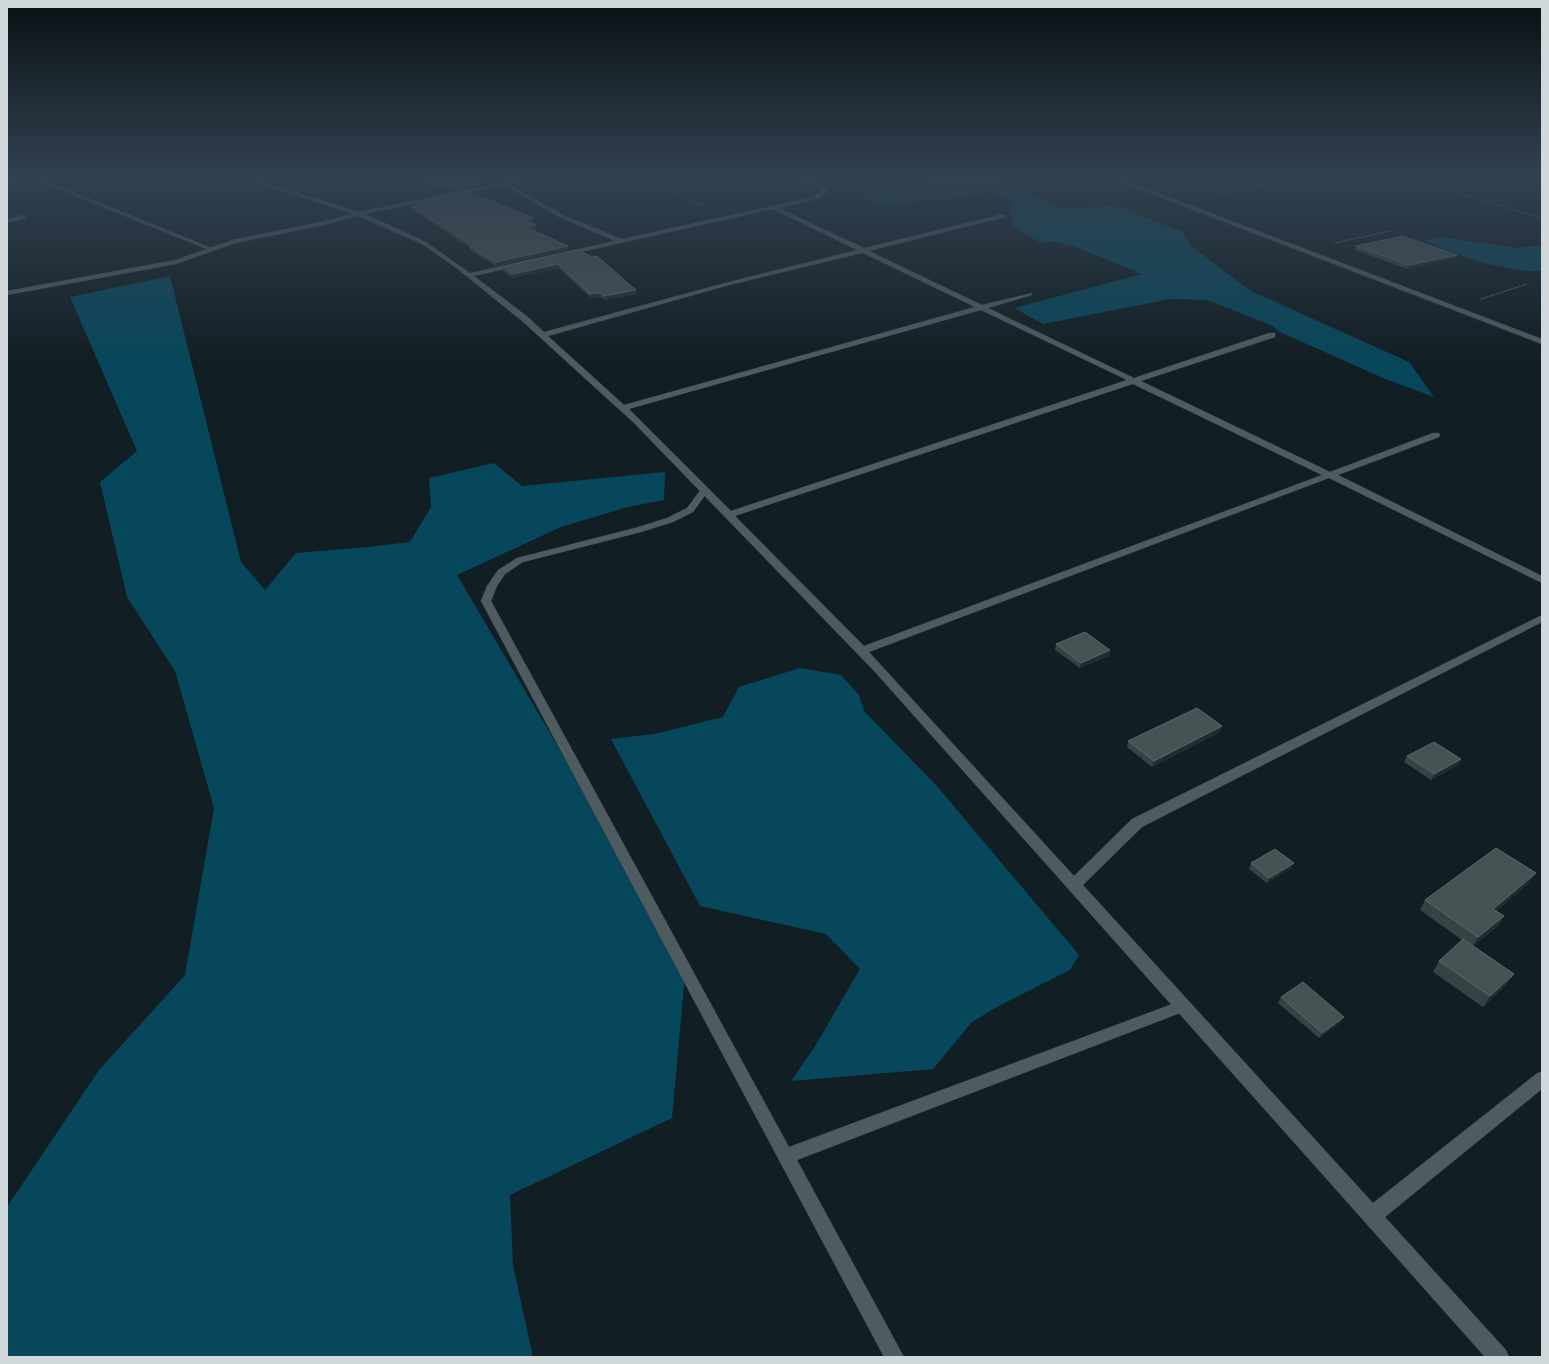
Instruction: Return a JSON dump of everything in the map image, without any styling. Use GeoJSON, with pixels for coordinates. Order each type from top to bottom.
{"type":"FeatureCollection","features":[{"type":"Feature","properties":{"kind":"street"},"geometry":{"type":"LineString","coordinates":[[7,293],[176,262],[234,242],[260,237]]}},
{"type":"Feature","properties":{"kind":"street"},"geometry":{"type":"LineString","coordinates":[[410,237],[424,243],[469,275],[525,319],[622,408],[705,490],[862,651],[1498,1357]]}},
{"type":"Feature","properties":{"kind":"street"},"geometry":{"type":"LineString","coordinates":[[613,237],[621,240]]}},
{"type":"Feature","properties":{"kind":"street"},"geometry":{"type":"LineString","coordinates":[[469,275],[637,237]]}},
{"type":"Feature","properties":{"kind":"street"},"geometry":{"type":"LineString","coordinates":[[835,237],[1330,475],[1542,580]]}},
{"type":"Feature","properties":{"kind":"street"},"geometry":{"type":"LineString","coordinates":[[542,335],[728,284],[922,237]]}},
{"type":"Feature","properties":{"kind":"street"},"geometry":{"type":"LineString","coordinates":[[1265,237],[1542,342]]}},
{"type":"Feature","properties":{"kind":"street"},"geometry":{"type":"LineString","coordinates":[[622,408],[1030,294]]}},
{"type":"Feature","properties":{"kind":"street"},"geometry":{"type":"LineString","coordinates":[[729,515],[1272,335]]}},
{"type":"Feature","properties":{"kind":"street"},"geometry":{"type":"LineString","coordinates":[[862,651],[1436,435]]}},
{"type":"Feature","properties":{"kind":"street"},"geometry":{"type":"LineString","coordinates":[[1074,885],[1137,823],[1542,618]]}},
{"type":"Feature","properties":{"kind":"street"},"geometry":{"type":"LineString","coordinates":[[1372,1216],[1542,1079]]}},
{"type":"Feature","properties":{"kind":"lane"},"geometry":{"type":"LineString","coordinates":[[180,237],[211,249]]}},
{"type":"Feature","properties":{"kind":"lane"},"geometry":{"type":"LineString","coordinates":[[705,490],[690,510],[670,520],[638,530],[520,560],[501,572],[492,586],[486,601],[894,1357]]}},
{"type":"Feature","properties":{"kind":"lane"},"geometry":{"type":"LineString","coordinates":[[786,1156],[1183,1006]]}},
{"type":"Feature","properties":{"kind":"path"},"geometry":{"type":"LineString","coordinates":[[1300,250],[1364,237]]}},
{"type":"Feature","properties":{"kind":"path"},"geometry":{"type":"LineString","coordinates":[[1454,308],[1527,284]]}},
{"type":"Feature","properties":{"kind":"shaded area"},"geometry":{"type":"Polygon","coordinates":[[[1030,237],[1186,237],[1191,246],[1251,291],[1409,362],[1434,397],[1383,378],[1280,332],[1273,326],[1207,300],[1170,299],[1043,324],[1014,308],[1142,274],[1076,247],[1051,241],[1040,243],[1030,237]]]}},
{"type":"Feature","properties":{"kind":"shaded area"},"geometry":{"type":"Polygon","coordinates":[[[1441,237],[1516,248],[1542,245],[1542,271],[1526,271],[1483,263],[1423,241],[1441,237]]]}},
{"type":"Feature","properties":{"kind":"shaded area"},"geometry":{"type":"Polygon","coordinates":[[[170,276],[241,562],[265,590],[296,553],[410,542],[431,507],[429,478],[494,463],[522,486],[665,472],[664,500],[628,507],[561,527],[457,575],[686,964],[672,1118],[510,1195],[513,1265],[533,1357],[7,1357],[7,1207],[99,1070],[185,975],[214,808],[175,671],[127,597],[100,482],[137,451],[70,297],[170,276]]]}},
{"type":"Feature","properties":{"kind":"shaded area"},"geometry":{"type":"Polygon","coordinates":[[[800,668],[841,675],[859,695],[864,711],[936,785],[1079,955],[1070,970],[997,1007],[972,1022],[933,1069],[791,1081],[814,1048],[860,969],[826,934],[700,906],[611,739],[654,734],[723,717],[739,687],[800,668]]]}},
{"type":"Feature","properties":{"kind":"building"},"geometry":{"type":"Polygon","coordinates":[[[459,237],[547,237],[568,246],[496,262],[469,246],[472,245],[459,237]]]}},
{"type":"Feature","properties":{"kind":"building"},"geometry":{"type":"Polygon","coordinates":[[[1405,237],[1457,255],[1409,265],[1356,246],[1405,237]]]}},
{"type":"Feature","properties":{"kind":"building"},"geometry":{"type":"Polygon","coordinates":[[[577,250],[592,257],[597,256],[636,290],[604,296],[601,293],[590,294],[558,264],[513,274],[503,267],[577,250]]]}},
{"type":"Feature","properties":{"kind":"building"},"geometry":{"type":"Polygon","coordinates":[[[1085,632],[1110,650],[1081,663],[1056,644],[1085,632]]]}},
{"type":"Feature","properties":{"kind":"building"},"geometry":{"type":"Polygon","coordinates":[[[1197,708],[1222,726],[1154,761],[1128,741],[1197,708]]]}},
{"type":"Feature","properties":{"kind":"building"},"geometry":{"type":"Polygon","coordinates":[[[1434,742],[1461,759],[1434,774],[1407,756],[1434,742]]]}},
{"type":"Feature","properties":{"kind":"building"},"geometry":{"type":"Polygon","coordinates":[[[1496,848],[1536,873],[1493,909],[1504,916],[1478,937],[1425,900],[1496,848]]]}},
{"type":"Feature","properties":{"kind":"building"},"geometry":{"type":"Polygon","coordinates":[[[1275,849],[1294,863],[1269,878],[1251,863],[1275,849]]]}},
{"type":"Feature","properties":{"kind":"building"},"geometry":{"type":"Polygon","coordinates":[[[1463,939],[1514,974],[1490,996],[1439,961],[1463,939]]]}},
{"type":"Feature","properties":{"kind":"building"},"geometry":{"type":"Polygon","coordinates":[[[1303,982],[1344,1017],[1322,1033],[1281,997],[1303,982]]]}}]}
